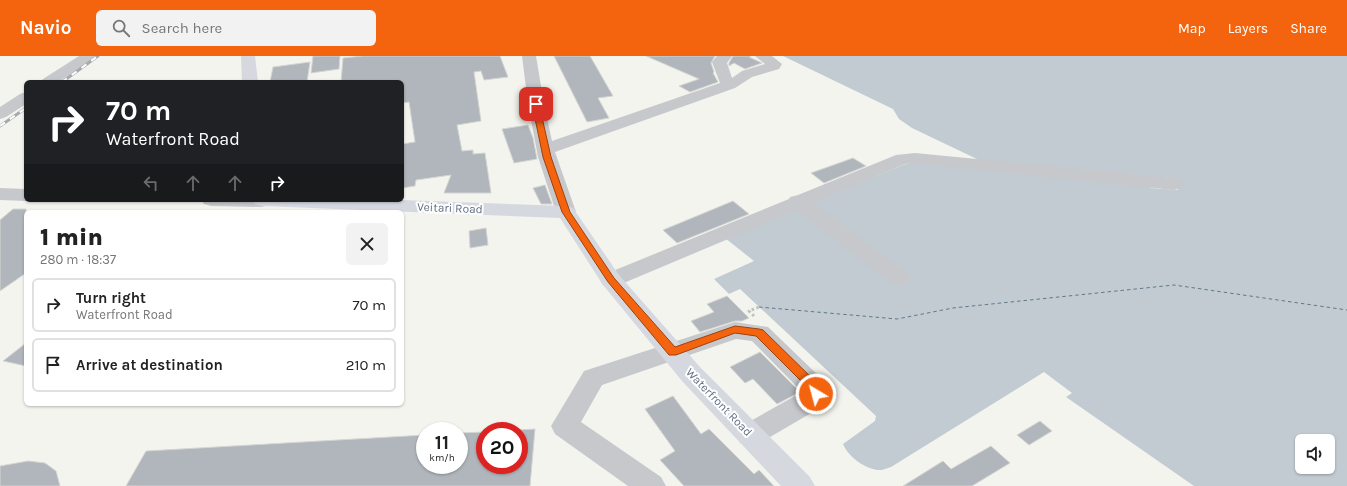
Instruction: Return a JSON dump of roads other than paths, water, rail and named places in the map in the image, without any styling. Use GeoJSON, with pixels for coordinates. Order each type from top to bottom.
{"type":"FeatureCollection","features":[{"type":"Feature","properties":{"kind":"main road"},"geometry":{"type":"LineString","coordinates":[[248,56],[250,80]]}},
{"type":"Feature","properties":{"kind":"main road","name":"Veitari Road"},"geometry":{"type":"LineString","coordinates":[[313,202],[566,212]]}},
{"type":"Feature","properties":{"kind":"main road","name":"Waterfront Road"},"geometry":{"type":"LineString","coordinates":[[566,212],[611,280],[691,374],[800,486]]}},
{"type":"Feature","properties":{"kind":"street"},"geometry":{"type":"LineString","coordinates":[[51,80],[89,56]]}},
{"type":"Feature","properties":{"kind":"street","name":"Waterfront Road"},"geometry":{"type":"LineString","coordinates":[[529,56],[536,104],[545,148],[566,212]]}},
{"type":"Feature","properties":{"kind":"street"},"geometry":{"type":"LineString","coordinates":[[725,56],[719,62],[726,81],[730,85]]}},
{"type":"Feature","properties":{"kind":"street"},"geometry":{"type":"LineString","coordinates":[[545,148],[556,146],[598,132],[730,85],[747,74],[774,66],[775,64],[762,56]]}},
{"type":"Feature","properties":{"kind":"street"},"geometry":{"type":"LineString","coordinates":[[0,114],[24,98]]}},
{"type":"Feature","properties":{"kind":"street"},"geometry":{"type":"LineString","coordinates":[[611,280],[797,201],[902,159],[908,158],[1174,184]]}},
{"type":"Feature","properties":{"kind":"street"},"geometry":{"type":"LineString","coordinates":[[0,194],[24,195]]}},
{"type":"Feature","properties":{"kind":"street"},"geometry":{"type":"LineString","coordinates":[[797,201],[900,278]]}},
{"type":"Feature","properties":{"kind":"street"},"geometry":{"type":"LineString","coordinates":[[651,486],[565,426],[593,378],[735,330],[759,333],[814,386],[816,394],[809,402],[750,435]]}},
{"type":"Feature","properties":{"kind":"railway"},"geometry":{"type":"LineString","coordinates":[[65,80],[98,56]]}},
{"type":"Feature","properties":{"kind":"railway"},"geometry":{"type":"LineString","coordinates":[[0,126],[24,109]]}}]}
